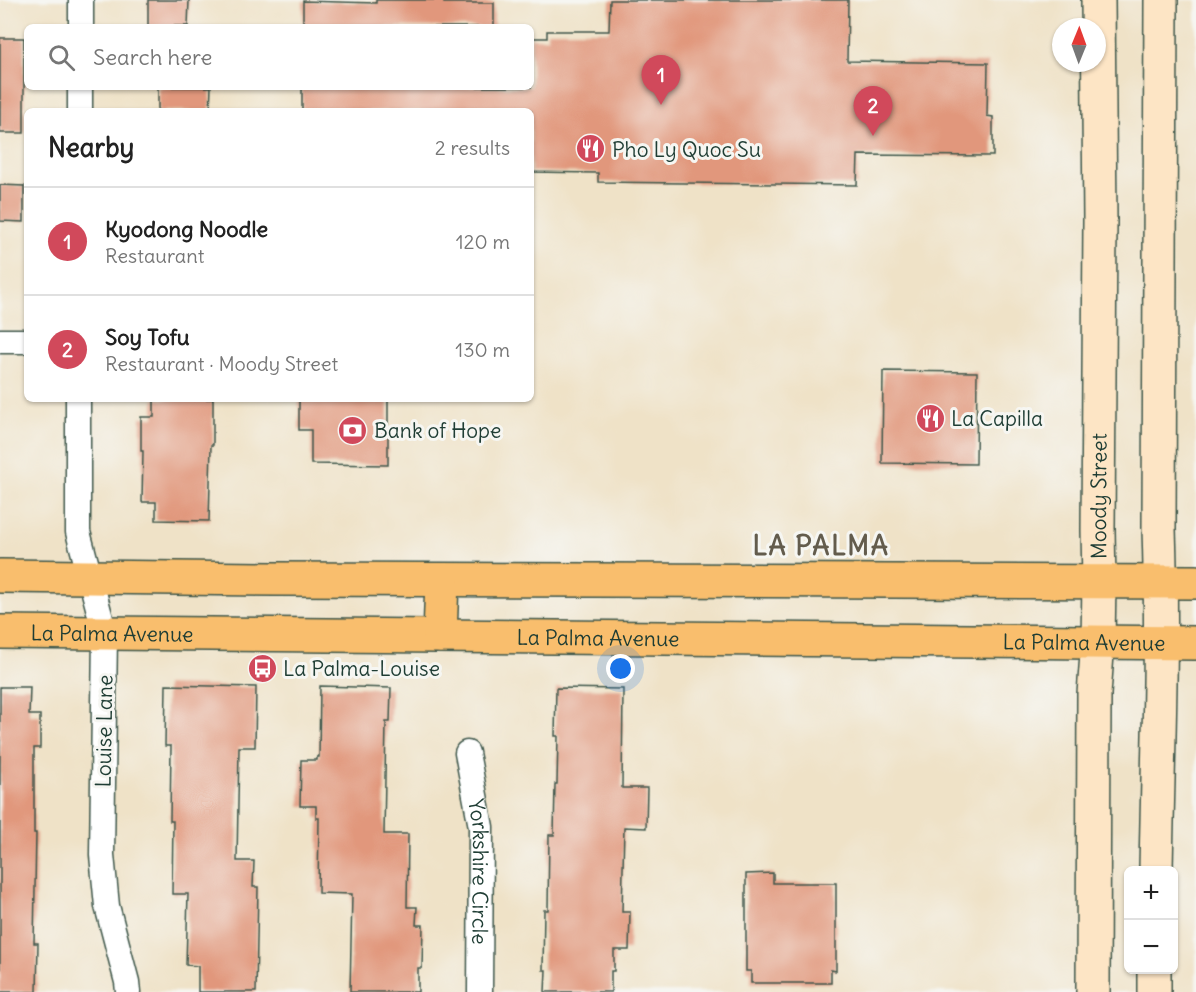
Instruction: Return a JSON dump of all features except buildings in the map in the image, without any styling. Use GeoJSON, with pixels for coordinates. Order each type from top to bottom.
{"type":"FeatureCollection","features":[{"type":"Feature","properties":{"kind":"main road","name":"Moody Street"},"geometry":{"type":"LineString","coordinates":[[1093,992],[1094,694],[1099,582],[1098,0]]}},
{"type":"Feature","properties":{"kind":"main road"},"geometry":{"type":"LineString","coordinates":[[1156,866],[1161,642],[1159,530],[1161,0]]}},
{"type":"Feature","properties":{"kind":"main road"},"geometry":{"type":"LineString","coordinates":[[0,576],[1196,582]]}},
{"type":"Feature","properties":{"kind":"main road"},"geometry":{"type":"LineString","coordinates":[[440,636],[442,580]]}},
{"type":"Feature","properties":{"kind":"main road","name":"La Palma Avenue"},"geometry":{"type":"LineString","coordinates":[[0,632],[1196,643]]}},
{"type":"Feature","properties":{"kind":"main road"},"geometry":{"type":"LineString","coordinates":[[1154,974],[1154,992]]}},
{"type":"Feature","properties":{"kind":"street"},"geometry":{"type":"LineString","coordinates":[[81,0],[81,24]]}},
{"type":"Feature","properties":{"kind":"street"},"geometry":{"type":"LineString","coordinates":[[80,90],[80,108]]}},
{"type":"Feature","properties":{"kind":"street"},"geometry":{"type":"LineString","coordinates":[[0,341],[24,341]]}},
{"type":"Feature","properties":{"kind":"street","name":"Louise Lane"},"geometry":{"type":"LineString","coordinates":[[78,402],[78,532],[105,634],[102,855],[107,906],[128,992]]}},
{"type":"Feature","properties":{"kind":"street","name":"Yorkshire Circle"},"geometry":{"type":"LineString","coordinates":[[467,753],[481,827],[480,992]]}},
{"type":"Feature","properties":{"kind":"place","name":"Kyodong Noodle"},"geometry":{"type":"Point","coordinates":[661,105]}},
{"type":"Feature","properties":{"kind":"place","name":"Soy Tofu"},"geometry":{"type":"Point","coordinates":[873,136]}},
{"type":"Feature","properties":{"kind":"place","name":"Pho Ly Quoc Su"},"geometry":{"type":"Point","coordinates":[591,149]}},
{"type":"Feature","properties":{"kind":"place","name":"La Capilla"},"geometry":{"type":"Point","coordinates":[930,418]}},
{"type":"Feature","properties":{"kind":"place","name":"Bank of Hope"},"geometry":{"type":"Point","coordinates":[353,430]}},
{"type":"Feature","properties":{"kind":"place","name":"La Palma-Louise"},"geometry":{"type":"Point","coordinates":[262,668]}},
{"type":"Feature","properties":{"kind":"district","name":"LA PALMA"},"geometry":{"type":"Point","coordinates":[821,545]}}]}
